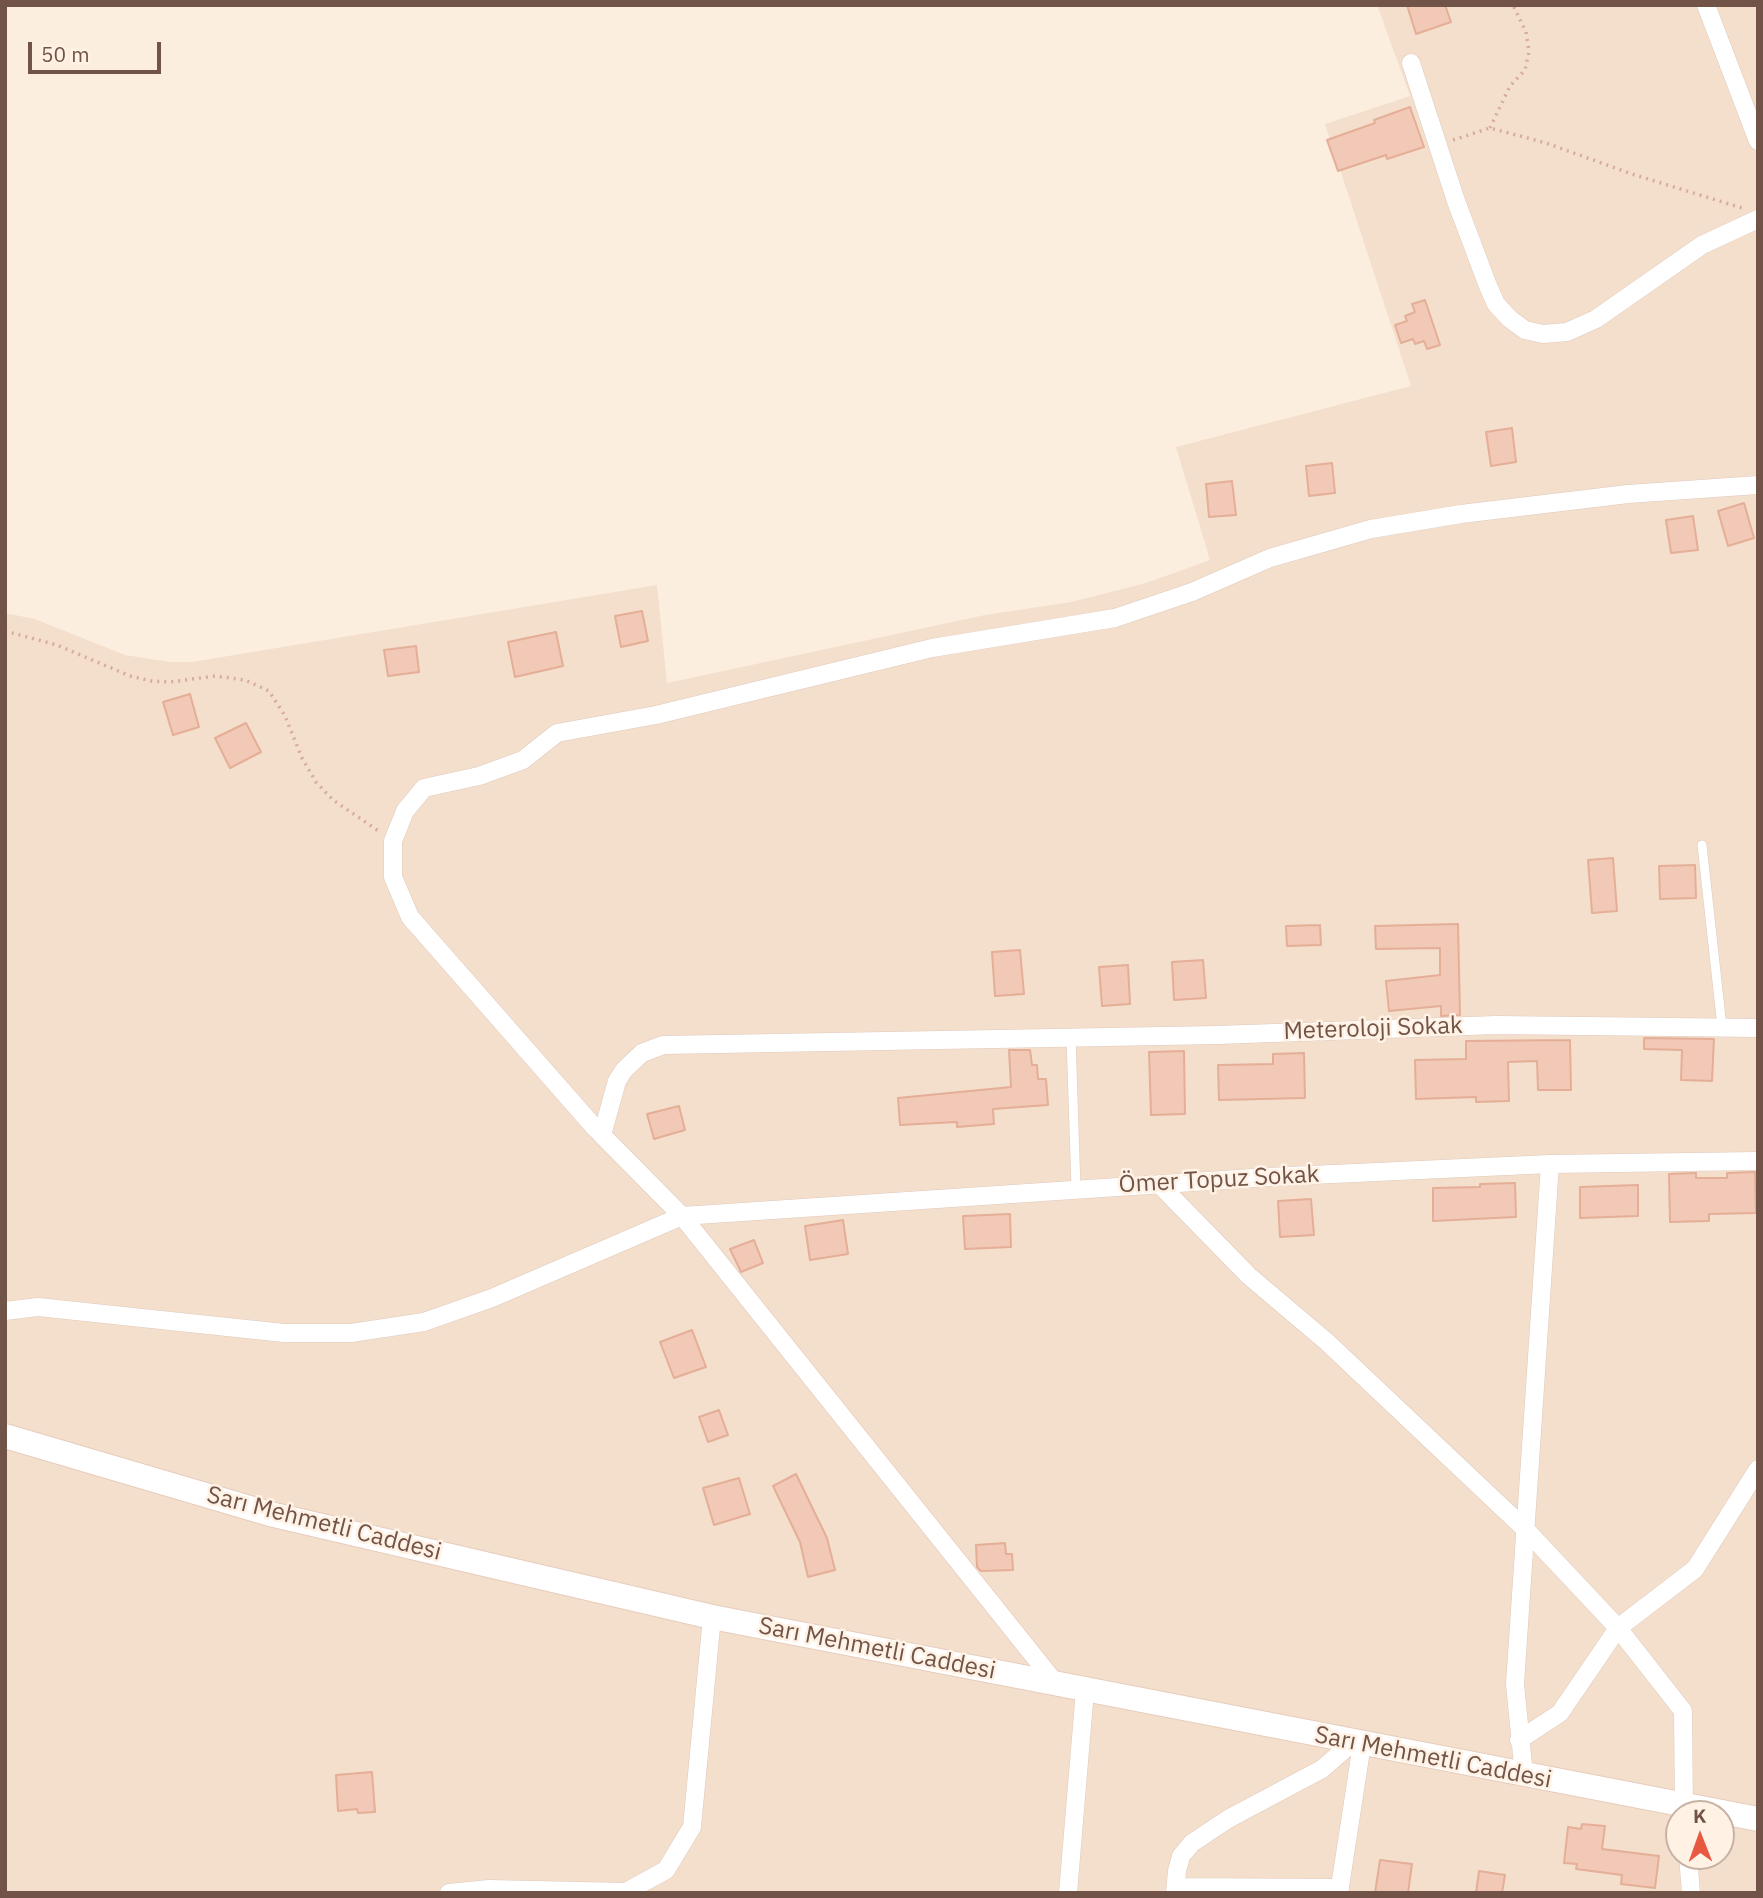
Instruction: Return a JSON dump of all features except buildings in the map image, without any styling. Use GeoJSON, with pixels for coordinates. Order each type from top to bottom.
{"type":"FeatureCollection","features":[{"type":"Feature","properties":{"kind":"street"},"geometry":{"type":"LineString","coordinates":[[1706,5],[1758,141]]}},
{"type":"Feature","properties":{"kind":"street"},"geometry":{"type":"LineString","coordinates":[[1411,63],[1456,201],[1496,304],[1525,330],[1543,334],[1567,332],[1596,319],[1751,214]]}},
{"type":"Feature","properties":{"kind":"street"},"geometry":{"type":"LineString","coordinates":[[1057,1685],[682,1216],[602,1136],[410,917],[393,877],[393,841],[405,811],[424,789],[479,776],[523,760],[557,733],[656,715],[932,648],[1115,618],[1192,592],[1270,558],[1371,529],[1461,514],[1629,494],[1758,485]]}},
{"type":"Feature","properties":{"kind":"street","name":"Meteroloji Sokak"},"geometry":{"type":"LineString","coordinates":[[602,1136],[617,1081],[624,1070],[642,1053],[663,1045],[1496,1025],[1758,1028]]}},
{"type":"Feature","properties":{"kind":"street","name":"Ömer Topuz Sokak"},"geometry":{"type":"LineString","coordinates":[[5,1311],[38,1307],[284,1333],[351,1333],[424,1322],[492,1298],[682,1216],[1159,1184],[1550,1164],[1758,1161]]}},
{"type":"Feature","properties":{"kind":"street"},"geometry":{"type":"LineString","coordinates":[[1524,1775],[1515,1684],[1550,1164]]}},
{"type":"Feature","properties":{"kind":"street"},"geometry":{"type":"LineString","coordinates":[[1159,1184],[1249,1276],[1327,1342],[1526,1530],[1618,1628],[1683,1711],[1684,1800]]}},
{"type":"Feature","properties":{"kind":"street","name":"Sarı Mehmetli Caddesi"},"geometry":{"type":"LineString","coordinates":[[5,1436],[270,1514],[712,1617],[1524,1775],[1665,1806]]}},
{"type":"Feature","properties":{"kind":"street"},"geometry":{"type":"LineString","coordinates":[[1519,1740],[1560,1713],[1618,1628],[1695,1569],[1758,1469]]}},
{"type":"Feature","properties":{"kind":"street"},"geometry":{"type":"LineString","coordinates":[[449,1893],[489,1889],[626,1892],[666,1870],[692,1826],[712,1617]]}},
{"type":"Feature","properties":{"kind":"street"},"geometry":{"type":"LineString","coordinates":[[1068,1893],[1085,1690]]}},
{"type":"Feature","properties":{"kind":"street"},"geometry":{"type":"LineString","coordinates":[[1358,1743],[1340,1890],[1176,1890],[1181,1856],[1192,1843],[1228,1819],[1322,1769],[1358,1743]]}},
{"type":"Feature","properties":{"kind":"street","name":"Sarı Mehmetli Caddesi"},"geometry":{"type":"LineString","coordinates":[[1735,1816],[1758,1819]]}},
{"type":"Feature","properties":{"kind":"street"},"geometry":{"type":"LineString","coordinates":[[1689,1870],[1691,1893]]}},
{"type":"Feature","properties":{"kind":"lane"},"geometry":{"type":"LineString","coordinates":[[1702,845],[1722,1027]]}},
{"type":"Feature","properties":{"kind":"lane"},"geometry":{"type":"LineString","coordinates":[[1071,1037],[1076,1189]]}},
{"type":"Feature","properties":{"kind":"path"},"geometry":{"type":"LineString","coordinates":[[1490,128],[1510,86],[1525,70],[1529,52],[1526,32],[1513,5]]}},
{"type":"Feature","properties":{"kind":"path"},"geometry":{"type":"LineString","coordinates":[[1438,145],[1490,128],[1546,143],[1751,214]]}},
{"type":"Feature","properties":{"kind":"path"},"geometry":{"type":"LineString","coordinates":[[5,631],[57,645],[130,676],[151,681],[170,682],[215,676],[245,680],[269,691],[285,716],[302,758],[316,782],[333,800],[393,841]]}},
{"type":"Feature","properties":{"kind":"shaded area"},"geometry":{"type":"Polygon","coordinates":[[[1377,5],[1758,5],[1758,1893],[5,1893],[5,613],[35,619],[125,655],[170,662],[192,662],[657,585],[667,683],[985,615],[1071,602],[1146,583],[1210,560],[1176,447],[1411,386],[1325,124],[1410,96],[1377,5]]]}}]}
